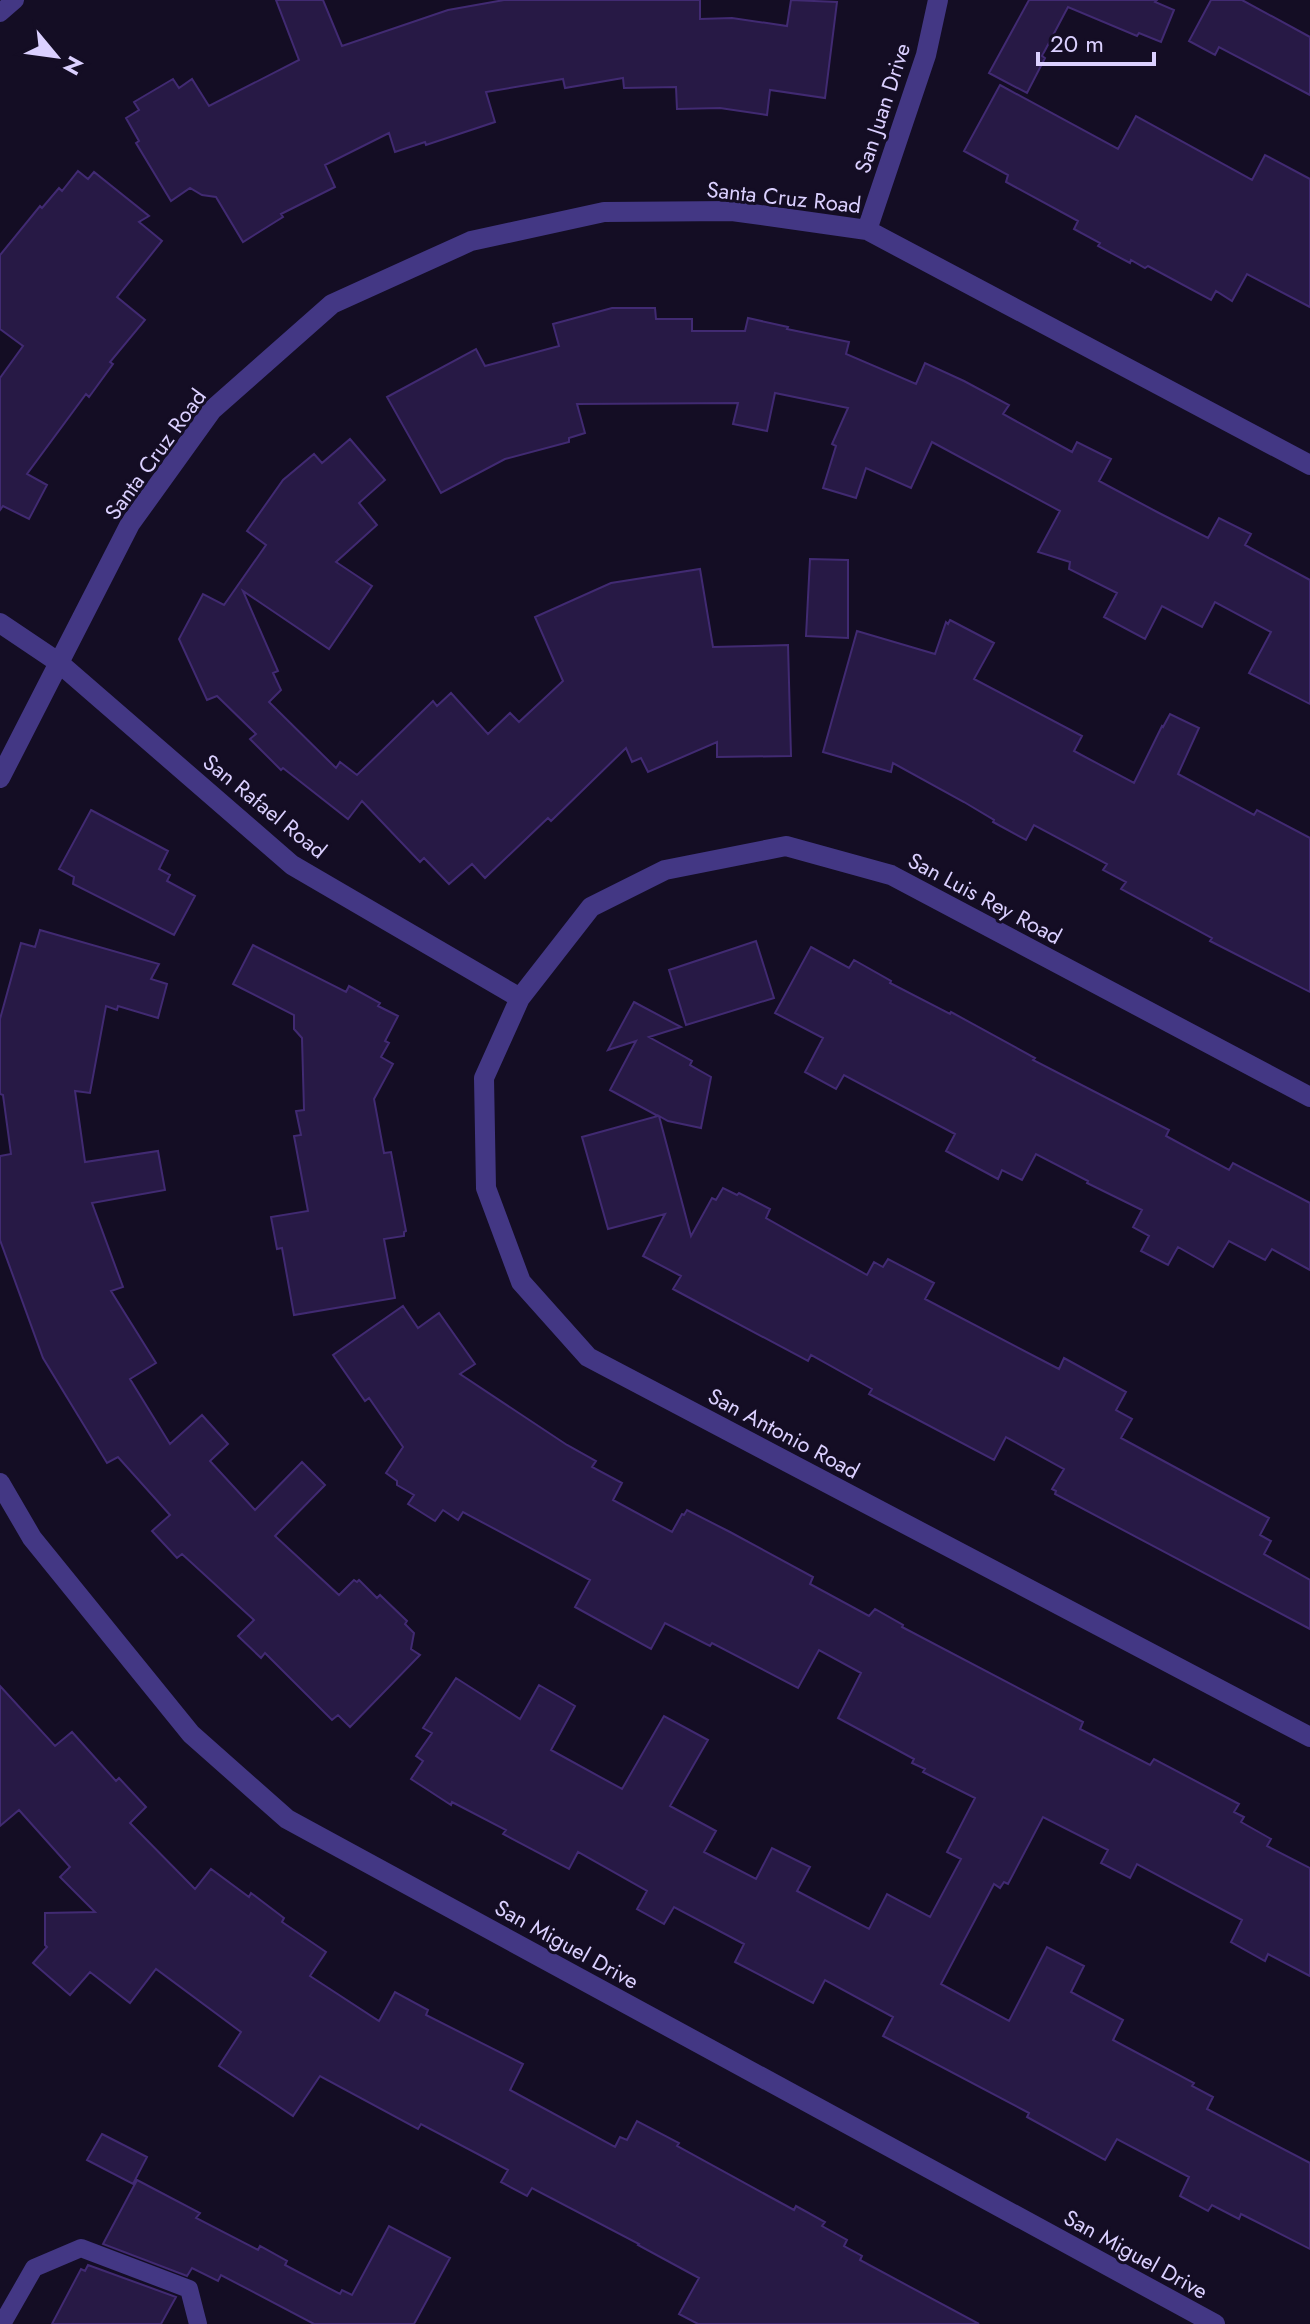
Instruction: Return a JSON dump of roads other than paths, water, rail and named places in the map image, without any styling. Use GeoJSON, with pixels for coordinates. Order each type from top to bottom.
{"type":"FeatureCollection","features":[{"type":"Feature","properties":{"kind":"street","name":"San Juan Drive"},"geometry":{"type":"LineString","coordinates":[[867,230],[926,55],[938,0]]}},
{"type":"Feature","properties":{"kind":"street","name":"Santa Cruz Road"},"geometry":{"type":"LineString","coordinates":[[58,662],[130,524],[212,410],[332,304],[471,241],[604,212],[732,211],[867,230],[1310,465]]}},
{"type":"Feature","properties":{"kind":"street","name":"San Rafael Road"},"geometry":{"type":"LineString","coordinates":[[0,623],[58,662],[292,865],[520,998]]}},
{"type":"Feature","properties":{"kind":"street"},"geometry":{"type":"LineString","coordinates":[[0,778],[58,662]]}},
{"type":"Feature","properties":{"kind":"street","name":"San Luis Rey Road"},"geometry":{"type":"LineString","coordinates":[[520,998],[591,907],[665,870],[786,846],[891,875],[1310,1097]]}},
{"type":"Feature","properties":{"kind":"street","name":"San Antonio Road"},"geometry":{"type":"LineString","coordinates":[[520,998],[484,1078],[486,1188],[521,1282],[588,1357],[1310,1737]]}},
{"type":"Feature","properties":{"kind":"street","name":"San Miguel Drive"},"geometry":{"type":"LineString","coordinates":[[0,1483],[32,1538],[191,1734],[287,1819],[1215,2324]]}},
{"type":"Feature","properties":{"kind":"lane"},"geometry":{"type":"LineString","coordinates":[[0,13],[15,0]]}},
{"type":"Feature","properties":{"kind":"lane"},"geometry":{"type":"LineString","coordinates":[[2,2324],[34,2268],[81,2248],[189,2289],[198,2324]]}}]}
